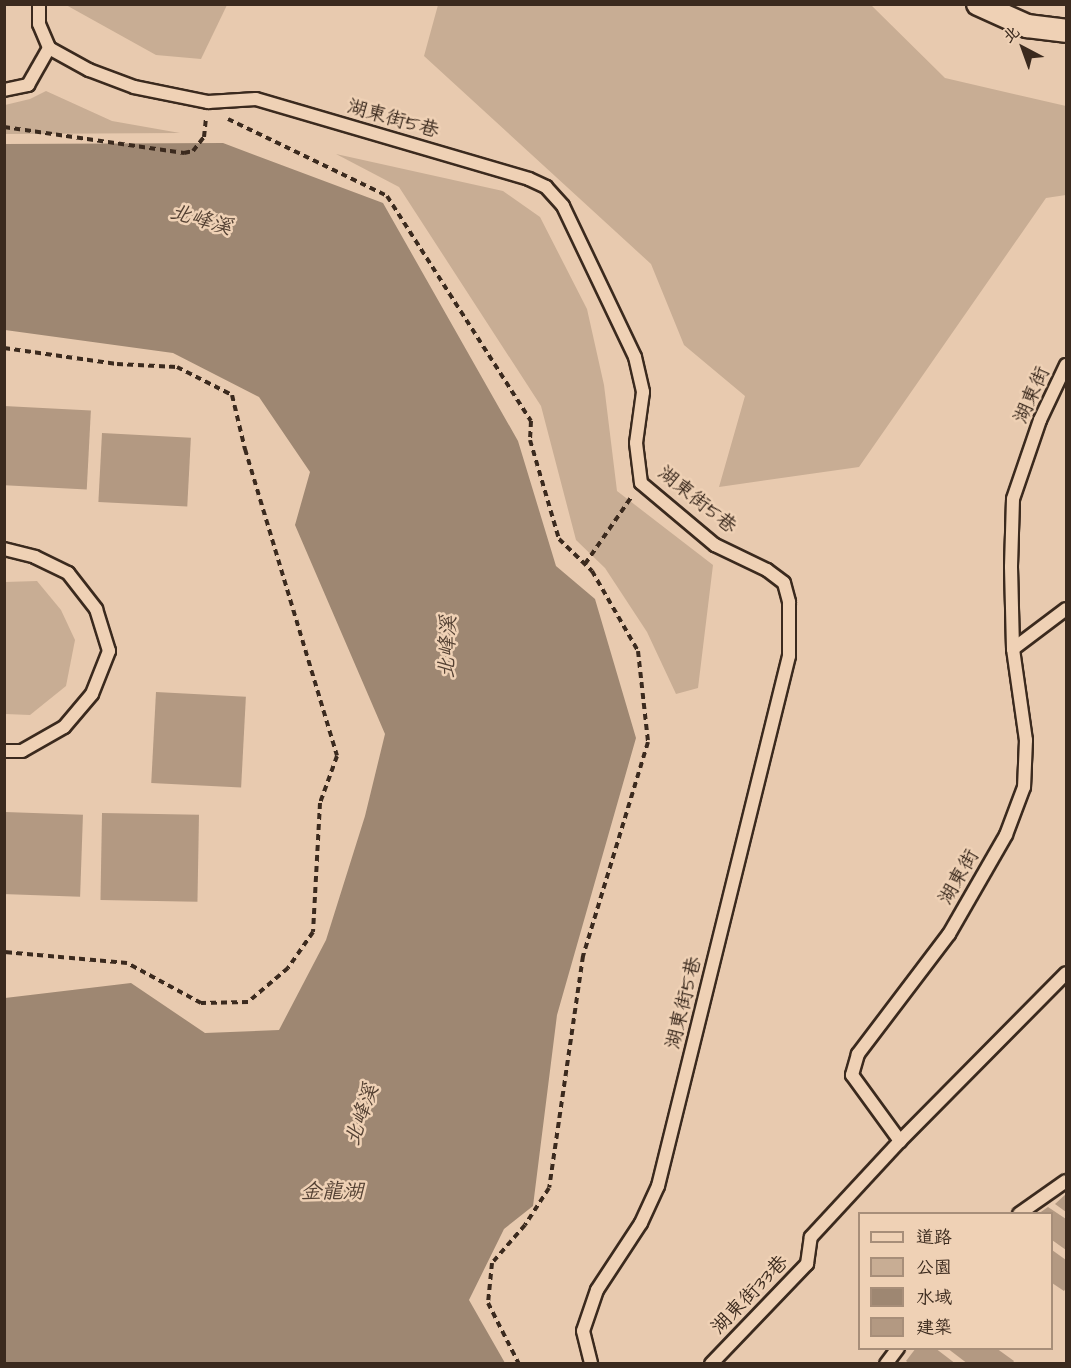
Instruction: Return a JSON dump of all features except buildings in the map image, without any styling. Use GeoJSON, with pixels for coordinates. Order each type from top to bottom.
{"type":"FeatureCollection","features":[{"type":"Feature","properties":{"kind":"street"},"geometry":{"type":"LineString","coordinates":[[978,4],[1027,26],[1066,31]]}},
{"type":"Feature","properties":{"kind":"lane"},"geometry":{"type":"LineString","coordinates":[[4,90],[28,85],[50,48],[39,24],[39,4]]}},
{"type":"Feature","properties":{"kind":"lane","name":"湖東街5巷"},"geometry":{"type":"LineString","coordinates":[[50,48],[89,70],[134,87],[208,102],[256,99],[529,179],[546,187],[562,206],[635,357],[643,392],[636,443],[641,483],[715,545],[767,570],[784,583],[789,602],[789,656],[658,1186],[641,1223],[597,1290],[583,1331],[591,1364]]}},
{"type":"Feature","properties":{"kind":"lane","name":"湖東街"},"geometry":{"type":"LineString","coordinates":[[900,1141],[852,1075],[858,1054],[949,934],[1006,835],[1024,787],[1026,740],[1013,649],[1011,567],[1013,499],[1040,420],[1066,365]]}},
{"type":"Feature","properties":{"kind":"lane"},"geometry":{"type":"LineString","coordinates":[[4,549],[34,557],[68,573],[96,609],[109,651],[92,694],[64,727],[22,751],[4,750]]}},
{"type":"Feature","properties":{"kind":"lane"},"geometry":{"type":"LineString","coordinates":[[1013,649],[1066,609]]}},
{"type":"Feature","properties":{"kind":"lane"},"geometry":{"type":"LineString","coordinates":[[900,1141],[1066,973]]}},
{"type":"Feature","properties":{"kind":"lane","name":"湖東街33巷"},"geometry":{"type":"LineString","coordinates":[[711,1364],[807,1264],[811,1237],[900,1141]]}},
{"type":"Feature","properties":{"kind":"lane"},"geometry":{"type":"LineString","coordinates":[[1022,1212],[1066,1181]]}},
{"type":"Feature","properties":{"kind":"lane"},"geometry":{"type":"LineString","coordinates":[[886,1364],[896,1350]]}},
{"type":"Feature","properties":{"kind":"path"},"geometry":{"type":"LineString","coordinates":[[208,102],[227,118],[387,196],[531,421],[530,440],[559,539],[592,571],[638,651],[648,742],[583,956],[549,1188],[525,1225],[492,1263],[488,1303],[519,1364]]}},
{"type":"Feature","properties":{"kind":"path"},"geometry":{"type":"LineString","coordinates":[[4,127],[184,153],[193,151],[204,137]]}},
{"type":"Feature","properties":{"kind":"path"},"geometry":{"type":"LineString","coordinates":[[4,348],[117,364],[177,367],[232,394],[245,449],[337,756],[320,803],[313,932],[288,968],[248,1002],[201,1003],[127,963],[4,952]]}},
{"type":"Feature","properties":{"kind":"path"},"geometry":{"type":"LineString","coordinates":[[585,564],[641,483]]}},
{"type":"Feature","properties":{"kind":"green space"},"geometry":{"type":"Polygon","coordinates":[[[66,5],[227,5],[201,59],[156,55],[66,5]]]}},
{"type":"Feature","properties":{"kind":"green space"},"geometry":{"type":"Polygon","coordinates":[[[438,5],[871,5],[945,78],[1066,106],[1066,195],[1046,198],[859,467],[719,487],[745,396],[684,345],[651,264],[424,56],[438,5]]]}},
{"type":"Feature","properties":{"kind":"green space"},"geometry":{"type":"Polygon","coordinates":[[[46,91],[112,121],[180,133],[5,134],[5,105],[30,99],[46,91]]]}},
{"type":"Feature","properties":{"kind":"green space"},"geometry":{"type":"Polygon","coordinates":[[[336,154],[503,191],[540,217],[587,309],[604,385],[617,491],[713,565],[698,688],[676,694],[647,632],[605,568],[576,540],[541,406],[399,187],[336,154]]]}},
{"type":"Feature","properties":{"kind":"green space"},"geometry":{"type":"Polygon","coordinates":[[[37,581],[61,610],[75,640],[66,686],[30,715],[5,714],[5,582],[37,581]]]}},
{"type":"Feature","properties":{"kind":"water","name":"金龍湖"},"geometry":{"type":"Polygon","coordinates":[[[223,143],[383,203],[518,441],[556,566],[595,599],[636,738],[557,1015],[533,1206],[504,1229],[469,1300],[505,1363],[5,1363],[5,998],[131,983],[205,1033],[279,1030],[326,940],[365,816],[385,734],[295,525],[310,472],[259,397],[173,353],[5,330],[5,144],[223,143]]]}},
{"type":"Feature","properties":{"kind":"water label","name":"北峰溪"},"geometry":{"type":"Point","coordinates":[201,220]}},
{"type":"Feature","properties":{"kind":"water label","name":"北峰溪"},"geometry":{"type":"Point","coordinates":[448,647]}},
{"type":"Feature","properties":{"kind":"water label","name":"北峰溪"},"geometry":{"type":"Point","coordinates":[362,1115]}}]}
